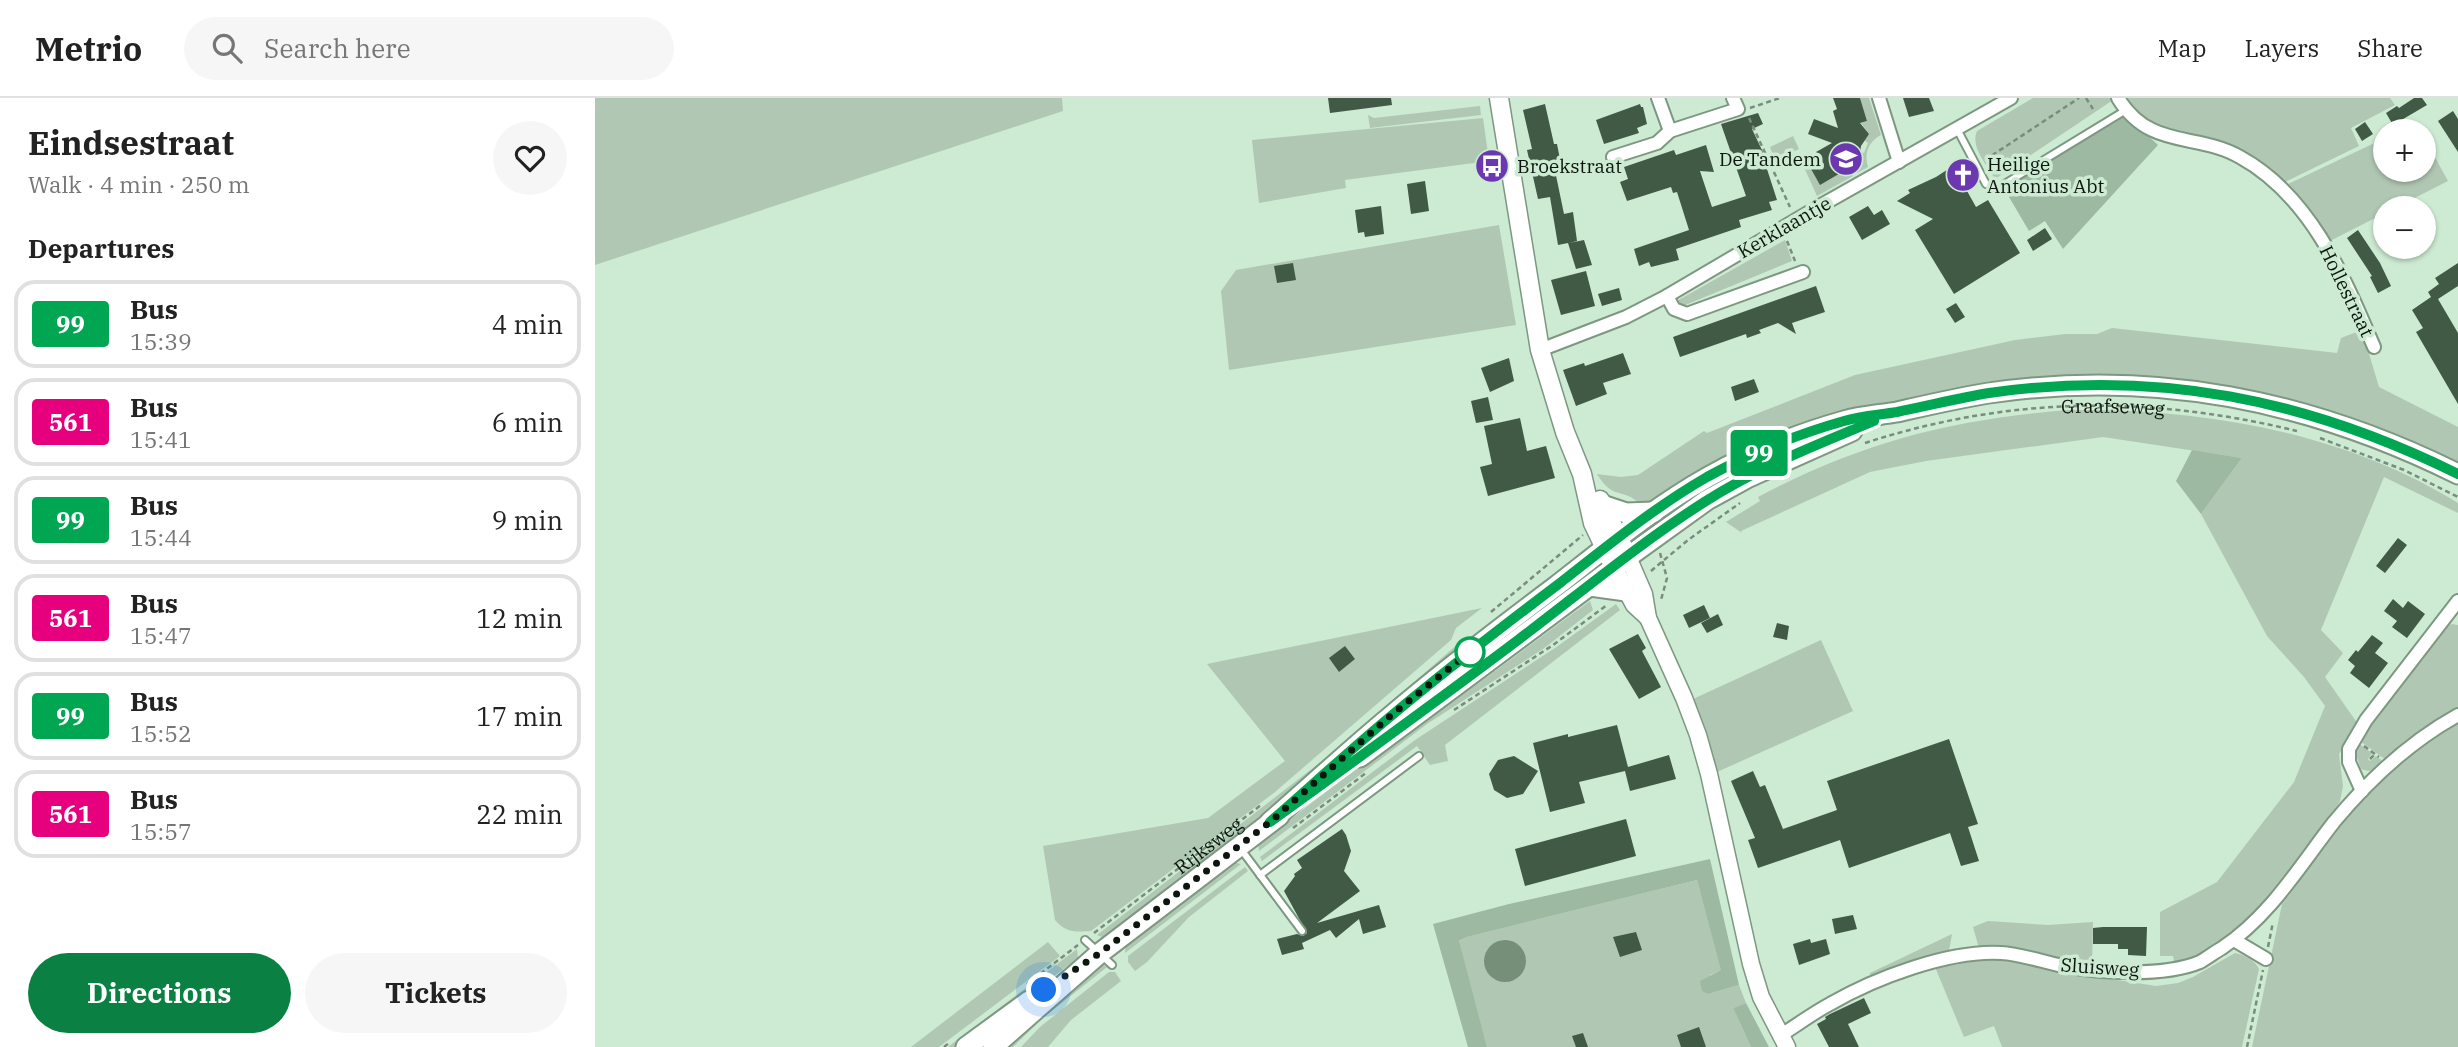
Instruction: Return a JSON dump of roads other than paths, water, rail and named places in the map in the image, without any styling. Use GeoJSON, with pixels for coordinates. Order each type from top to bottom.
{"type":"FeatureCollection","features":[{"type":"Feature","properties":{"kind":"main road"},"geometry":{"type":"LineString","coordinates":[[1499,98],[1540,350],[1565,432],[1582,474],[1594,526],[1612,544]]}},
{"type":"Feature","properties":{"kind":"main road","name":"Graafseweg"},"geometry":{"type":"LineString","coordinates":[[1612,544],[1654,512],[1708,477],[1806,433],[1847,420],[1941,401],[2035,388],[2131,385],[2187,389],[2257,401],[2310,414],[2384,440],[2458,474]]}},
{"type":"Feature","properties":{"kind":"main road","name":"Graafseweg"},"geometry":{"type":"LineString","coordinates":[[1621,562],[1707,500],[1749,477],[1898,411]]}},
{"type":"Feature","properties":{"kind":"main road"},"geometry":{"type":"LineString","coordinates":[[1582,474],[1605,506],[1612,544],[1621,562]]}},
{"type":"Feature","properties":{"kind":"main road"},"geometry":{"type":"LineString","coordinates":[[1605,506],[1626,513],[1654,512]]}},
{"type":"Feature","properties":{"kind":"main road","name":"Rijksweg"},"geometry":{"type":"LineString","coordinates":[[1270,822],[1389,717],[1612,544]]}},
{"type":"Feature","properties":{"kind":"main road","name":"Rijksweg"},"geometry":{"type":"LineString","coordinates":[[993,1047],[1106,959],[1270,822],[1418,716],[1621,562]]}},
{"type":"Feature","properties":{"kind":"main road"},"geometry":{"type":"LineString","coordinates":[[1590,586],[1626,591]]}},
{"type":"Feature","properties":{"kind":"main road","name":"Rijksweg"},"geometry":{"type":"LineString","coordinates":[[961,1043],[1106,959]]}},
{"type":"Feature","properties":{"kind":"street"},"geometry":{"type":"LineString","coordinates":[[1658,98],[1670,131]]}},
{"type":"Feature","properties":{"kind":"street"},"geometry":{"type":"LineString","coordinates":[[1613,157],[1657,143],[1670,131],[1738,109],[1734,98]]}},
{"type":"Feature","properties":{"kind":"street"},"geometry":{"type":"LineString","coordinates":[[1879,98],[1899,162]]}},
{"type":"Feature","properties":{"kind":"street","name":"Kerklaantje"},"geometry":{"type":"LineString","coordinates":[[1540,350],[1626,317],[1667,296],[2011,98]]}},
{"type":"Feature","properties":{"kind":"street","name":"Hollestraat"},"geometry":{"type":"LineString","coordinates":[[2118,98],[2126,110],[2159,134],[2232,152],[2275,183],[2306,218],[2334,259],[2374,348]]}},
{"type":"Feature","properties":{"kind":"street","name":"Kerklaantje"},"geometry":{"type":"LineString","coordinates":[[1667,296],[1674,309],[1687,314],[1801,273]]}},
{"type":"Feature","properties":{"kind":"street"},"geometry":{"type":"LineString","coordinates":[[1621,562],[1626,591],[1634,605],[1650,622]]}},
{"type":"Feature","properties":{"kind":"street"},"geometry":{"type":"LineString","coordinates":[[1621,562],[1644,594],[1650,622],[1698,735],[1751,964],[1761,997],[1784,1041]]}},
{"type":"Feature","properties":{"kind":"street"},"geometry":{"type":"LineString","coordinates":[[2362,792],[2349,762],[2349,749],[2366,720],[2451,619],[2458,601]]}},
{"type":"Feature","properties":{"kind":"street","name":"Sluisweg"},"geometry":{"type":"LineString","coordinates":[[1784,1041],[1830,1004],[1871,985],[1944,958],[2002,953],[2067,967],[2114,971],[2182,968],[2202,961],[2234,940],[2258,919],[2280,895],[2336,821],[2390,765],[2458,715]]}},
{"type":"Feature","properties":{"kind":"street"},"geometry":{"type":"LineString","coordinates":[[2234,940],[2266,959]]}},
{"type":"Feature","properties":{"kind":"lane"},"geometry":{"type":"LineString","coordinates":[[2003,185],[2126,110]]}},
{"type":"Feature","properties":{"kind":"lane"},"geometry":{"type":"LineString","coordinates":[[1957,129],[1986,184]]}},
{"type":"Feature","properties":{"kind":"lane"},"geometry":{"type":"LineString","coordinates":[[1260,875],[1419,755]]}},
{"type":"Feature","properties":{"kind":"lane"},"geometry":{"type":"LineString","coordinates":[[1239,846],[1302,931]]}},
{"type":"Feature","properties":{"kind":"lane"},"geometry":{"type":"LineString","coordinates":[[1085,940],[1106,959]]}},
{"type":"Feature","properties":{"kind":"place","name":"De Tandem"},"geometry":{"type":"Point","coordinates":[1846,159]}},
{"type":"Feature","properties":{"kind":"place","name":"Broekstraat"},"geometry":{"type":"Point","coordinates":[1492,166]}},
{"type":"Feature","properties":{"kind":"place","name":"Heilige Antonius Abt"},"geometry":{"type":"Point","coordinates":[1963,175]}}]}
